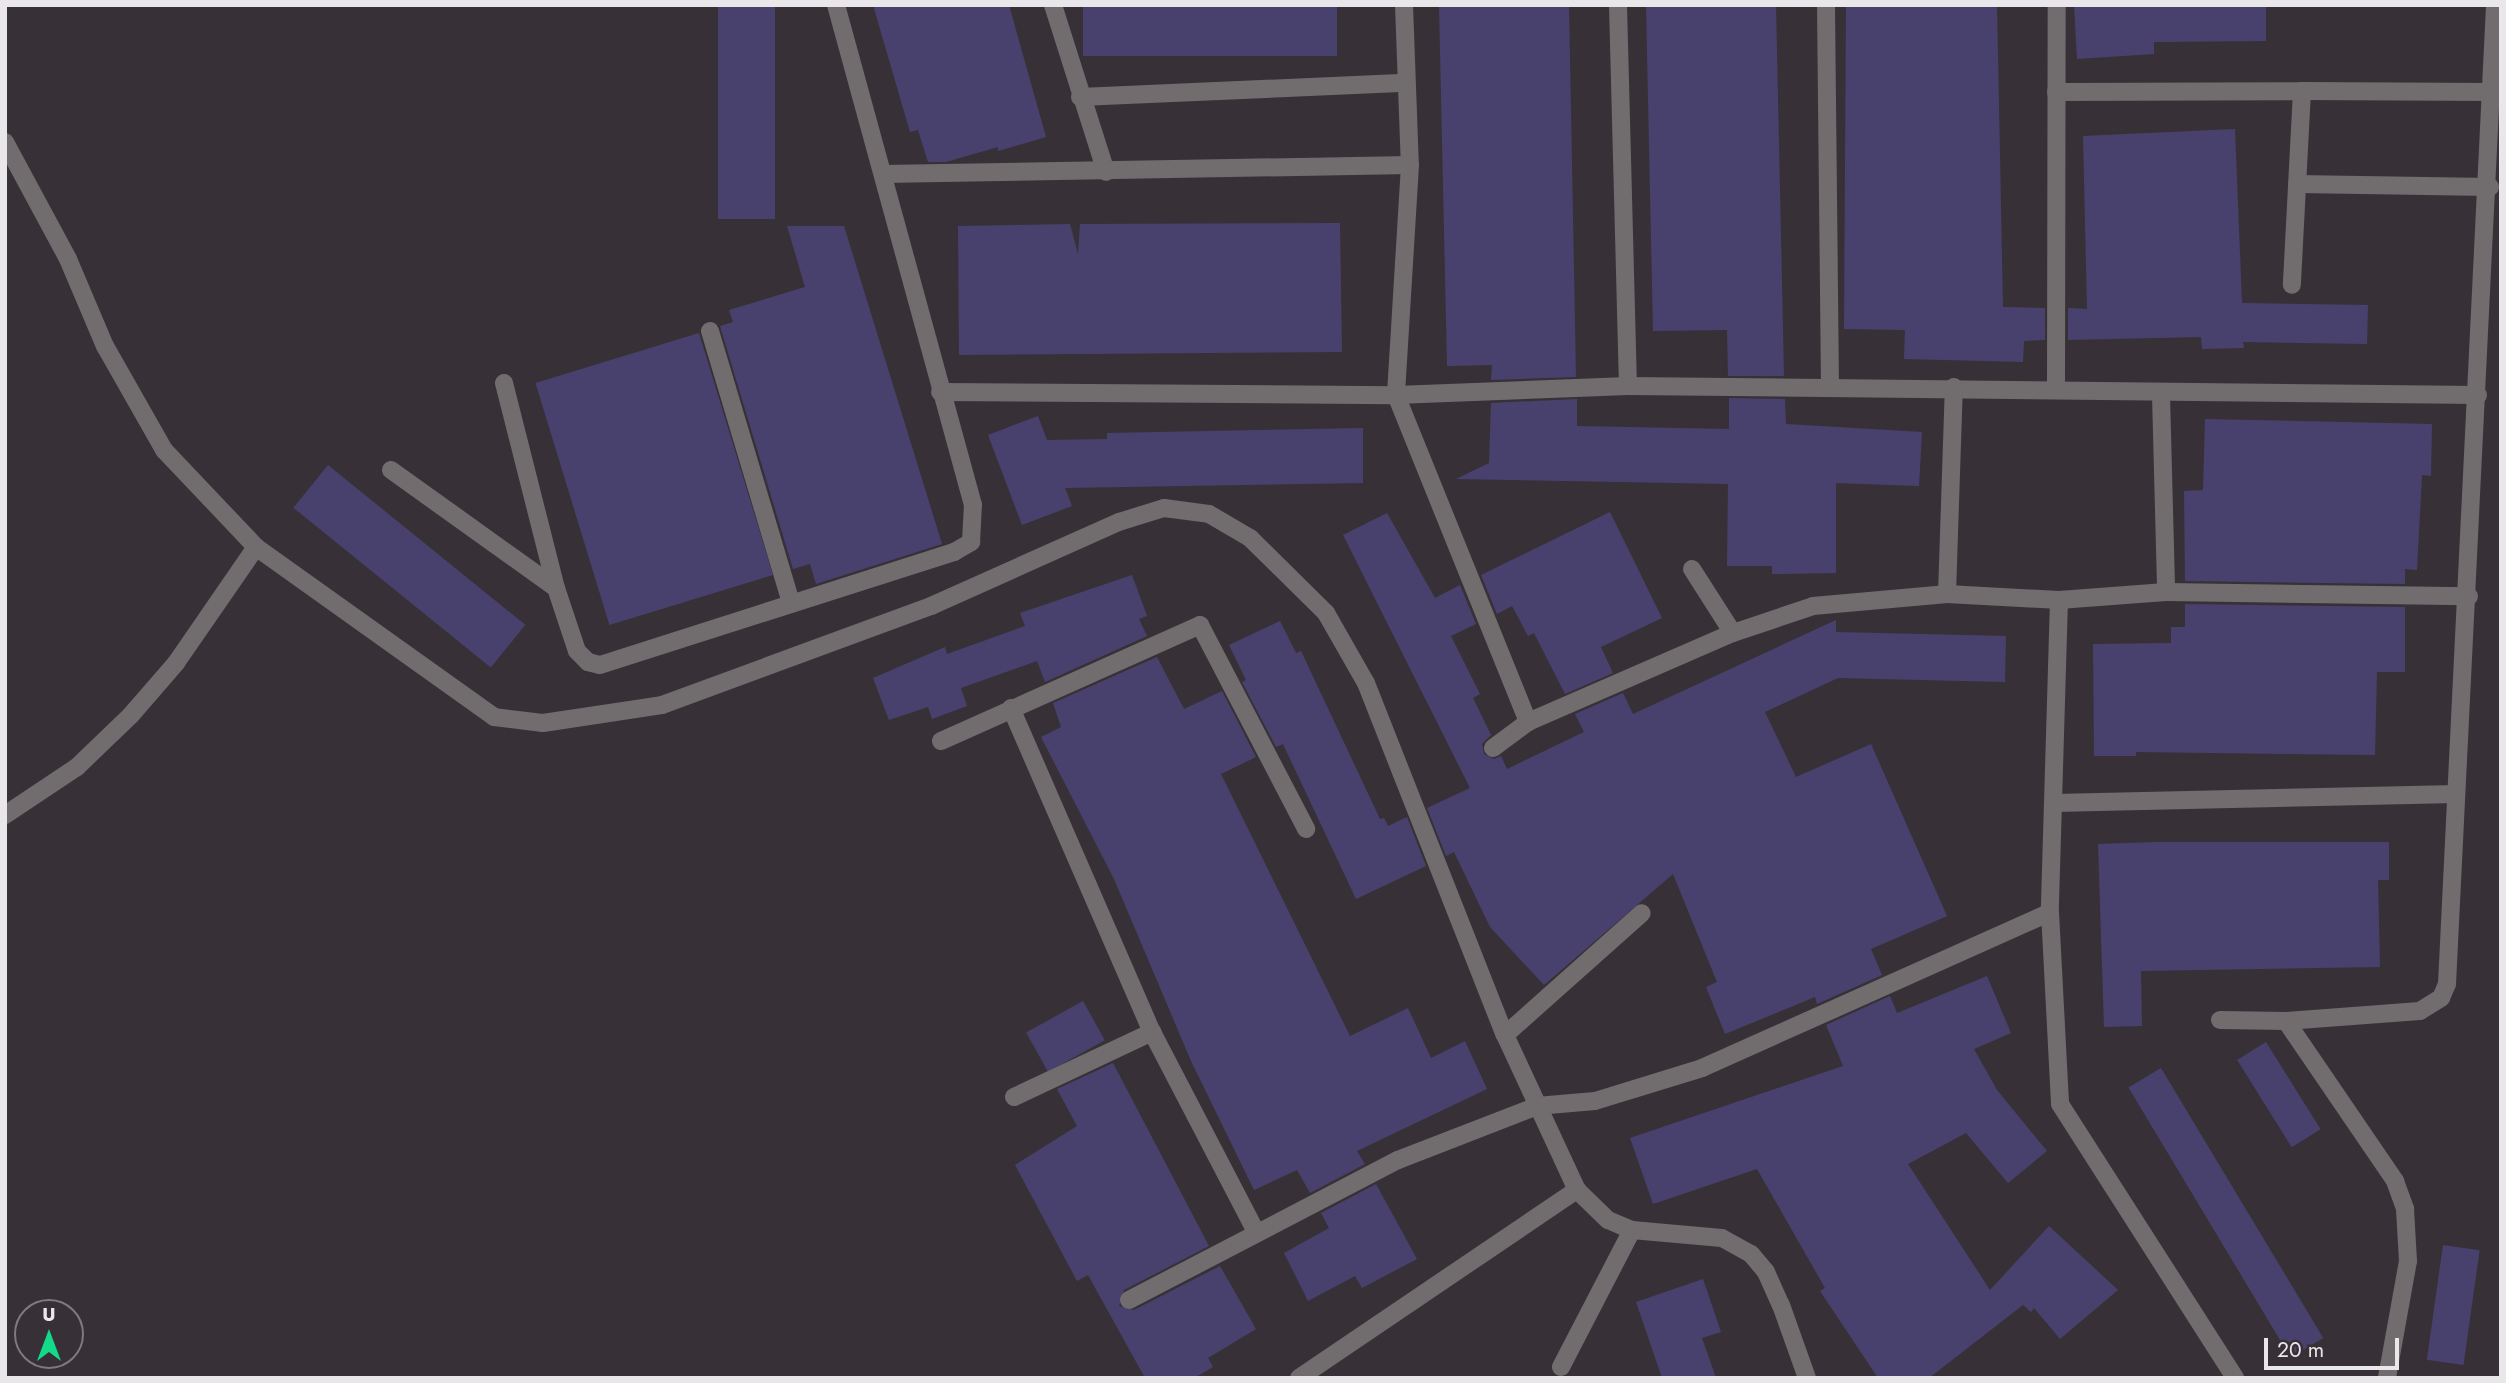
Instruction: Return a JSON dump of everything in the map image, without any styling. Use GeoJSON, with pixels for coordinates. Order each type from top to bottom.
{"type":"FeatureCollection","features":[{"type":"Feature","properties":{"kind":"street"},"geometry":{"type":"LineString","coordinates":[[504,383],[556,588],[577,651],[587,662],[600,665],[954,552],[971,542],[973,505],[940,393],[836,5]]}},
{"type":"Feature","properties":{"kind":"street"},"geometry":{"type":"LineString","coordinates":[[1053,5],[1106,172]]}},
{"type":"Feature","properties":{"kind":"street"},"geometry":{"type":"LineString","coordinates":[[1404,5],[1410,165],[1396,395],[1528,722]]}},
{"type":"Feature","properties":{"kind":"street"},"geometry":{"type":"LineString","coordinates":[[1618,5],[1628,386]]}},
{"type":"Feature","properties":{"kind":"street"},"geometry":{"type":"LineString","coordinates":[[1826,5],[1830,388]]}},
{"type":"Feature","properties":{"kind":"street"},"geometry":{"type":"LineString","coordinates":[[2056,390],[2057,5]]}},
{"type":"Feature","properties":{"kind":"street"},"geometry":{"type":"LineString","coordinates":[[2220,1020],[2286,1021],[2420,1012],[2441,998],[2450,965],[2456,794],[2478,395],[2490,187],[2496,143],[2493,92],[2496,5]]}},
{"type":"Feature","properties":{"kind":"street"},"geometry":{"type":"LineString","coordinates":[[1080,97],[1406,83]]}},
{"type":"Feature","properties":{"kind":"street"},"geometry":{"type":"LineString","coordinates":[[2291,285],[2302,91]]}},
{"type":"Feature","properties":{"kind":"street"},"geometry":{"type":"LineString","coordinates":[[2056,92],[2493,92]]}},
{"type":"Feature","properties":{"kind":"street"},"geometry":{"type":"LineString","coordinates":[[5,142],[68,259],[105,346],[164,450],[256,547],[474,706],[514,722],[543,723],[662,705],[931,606],[1119,522],[1164,508],[1209,514],[1250,538],[1285,568],[1326,613],[1366,683],[1505,1035],[1577,1190],[1608,1220],[1632,1230],[1722,1238],[1751,1254],[1766,1272],[1782,1305],[1807,1378]]}},
{"type":"Feature","properties":{"kind":"street"},"geometry":{"type":"LineString","coordinates":[[883,174],[1410,165]]}},
{"type":"Feature","properties":{"kind":"street"},"geometry":{"type":"LineString","coordinates":[[2297,184],[2490,187]]}},
{"type":"Feature","properties":{"kind":"street"},"geometry":{"type":"LineString","coordinates":[[710,331],[791,603]]}},
{"type":"Feature","properties":{"kind":"street"},"geometry":{"type":"LineString","coordinates":[[940,393],[1396,395],[1628,386],[1954,387],[2161,395],[2478,395]]}},
{"type":"Feature","properties":{"kind":"street"},"geometry":{"type":"LineString","coordinates":[[1947,594],[1954,387]]}},
{"type":"Feature","properties":{"kind":"street"},"geometry":{"type":"LineString","coordinates":[[2161,395],[2166,592]]}},
{"type":"Feature","properties":{"kind":"street"},"geometry":{"type":"LineString","coordinates":[[391,470],[556,588]]}},
{"type":"Feature","properties":{"kind":"street"},"geometry":{"type":"LineString","coordinates":[[5,815],[78,767],[131,715],[176,663],[256,547]]}},
{"type":"Feature","properties":{"kind":"street"},"geometry":{"type":"LineString","coordinates":[[1692,569],[1734,634]]}},
{"type":"Feature","properties":{"kind":"street"},"geometry":{"type":"LineString","coordinates":[[1493,748],[1528,722],[1734,634],[1813,606],[1947,594],[2059,600],[2166,592],[2469,596]]}},
{"type":"Feature","properties":{"kind":"street"},"geometry":{"type":"LineString","coordinates":[[2059,600],[2050,912],[2060,1104],[2235,1378]]}},
{"type":"Feature","properties":{"kind":"street"},"geometry":{"type":"LineString","coordinates":[[941,741],[1200,625],[1306,829]]}},
{"type":"Feature","properties":{"kind":"street"},"geometry":{"type":"LineString","coordinates":[[1012,708],[1152,1032],[1256,1232]]}},
{"type":"Feature","properties":{"kind":"street"},"geometry":{"type":"LineString","coordinates":[[2054,803],[2456,794]]}},
{"type":"Feature","properties":{"kind":"street"},"geometry":{"type":"LineString","coordinates":[[1129,1300],[1398,1160],[1536,1106],[1595,1101],[1702,1068],[2050,912]]}},
{"type":"Feature","properties":{"kind":"street"},"geometry":{"type":"LineString","coordinates":[[1505,1035],[1642,914]]}},
{"type":"Feature","properties":{"kind":"street"},"geometry":{"type":"LineString","coordinates":[[2286,1021],[2395,1181],[2405,1209],[2408,1262],[2387,1378]]}},
{"type":"Feature","properties":{"kind":"street"},"geometry":{"type":"LineString","coordinates":[[1014,1097],[1152,1032]]}},
{"type":"Feature","properties":{"kind":"street"},"geometry":{"type":"LineString","coordinates":[[1299,1378],[1577,1190]]}},
{"type":"Feature","properties":{"kind":"street"},"geometry":{"type":"LineString","coordinates":[[1561,1367],[1632,1230]]}},
{"type":"Feature","properties":{"kind":"building"},"geometry":{"type":"Polygon","coordinates":[[[718,5],[775,5],[775,219],[718,219],[718,5]]]}},
{"type":"Feature","properties":{"kind":"building"},"geometry":{"type":"Polygon","coordinates":[[[873,5],[1009,5],[1046,137],[998,151],[998,147],[946,162],[928,162],[918,130],[910,132],[873,5]]]}},
{"type":"Feature","properties":{"kind":"building"},"geometry":{"type":"Polygon","coordinates":[[[1083,5],[1337,5],[1337,56],[1083,56],[1083,5]]]}},
{"type":"Feature","properties":{"kind":"building"},"geometry":{"type":"Polygon","coordinates":[[[1439,5],[1569,5],[1576,377],[1491,380],[1492,365],[1447,366],[1439,5]]]}},
{"type":"Feature","properties":{"kind":"building"},"geometry":{"type":"Polygon","coordinates":[[[1646,5],[1776,5],[1784,376],[1728,376],[1727,330],[1653,331],[1646,5]]]}},
{"type":"Feature","properties":{"kind":"building"},"geometry":{"type":"Polygon","coordinates":[[[1846,5],[1997,5],[2003,307],[2045,308],[2045,340],[2024,341],[2023,362],[1904,359],[1905,330],[1844,329],[1846,5]]]}},
{"type":"Feature","properties":{"kind":"building"},"geometry":{"type":"Polygon","coordinates":[[[2074,5],[2266,7],[2266,41],[2154,42],[2154,54],[2077,59],[2074,5]]]}},
{"type":"Feature","properties":{"kind":"building"},"geometry":{"type":"Polygon","coordinates":[[[2235,129],[2242,303],[2368,305],[2367,344],[2243,342],[2244,348],[2202,349],[2201,337],[2068,340],[2068,308],[2087,309],[2083,136],[2235,129]]]}},
{"type":"Feature","properties":{"kind":"building"},"geometry":{"type":"Polygon","coordinates":[[[1340,223],[1342,352],[959,355],[958,226],[1070,224],[1078,254],[1080,224],[1340,223]]]}},
{"type":"Feature","properties":{"kind":"building"},"geometry":{"type":"Polygon","coordinates":[[[787,226],[844,226],[942,544],[816,584],[810,564],[793,569],[720,326],[733,322],[729,310],[805,287],[787,226]]]}},
{"type":"Feature","properties":{"kind":"building"},"geometry":{"type":"Polygon","coordinates":[[[699,333],[773,575],[609,625],[535,383],[699,333]]]}},
{"type":"Feature","properties":{"kind":"building"},"geometry":{"type":"Polygon","coordinates":[[[1729,398],[1785,399],[1786,424],[1922,432],[1919,486],[1836,483],[1836,573],[1772,574],[1772,566],[1727,566],[1728,484],[1456,479],[1489,463],[1491,403],[1577,399],[1577,426],[1729,429],[1729,398]]]}},
{"type":"Feature","properties":{"kind":"building"},"geometry":{"type":"Polygon","coordinates":[[[1038,416],[1047,440],[1107,439],[1107,433],[1363,428],[1363,483],[1065,488],[1072,506],[1022,525],[988,435],[1038,416]]]}},
{"type":"Feature","properties":{"kind":"building"},"geometry":{"type":"Polygon","coordinates":[[[2205,419],[2432,424],[2431,476],[2422,475],[2417,570],[2405,569],[2405,584],[2185,581],[2184,491],[2203,490],[2205,419]]]}},
{"type":"Feature","properties":{"kind":"building"},"geometry":{"type":"Polygon","coordinates":[[[328,465],[525,625],[491,668],[293,508],[328,465]]]}},
{"type":"Feature","properties":{"kind":"building"},"geometry":{"type":"Polygon","coordinates":[[[1610,512],[1662,618],[1601,647],[1613,673],[1565,694],[1534,633],[1528,636],[1512,606],[1497,614],[1481,575],[1610,512]]]}},
{"type":"Feature","properties":{"kind":"building"},"geometry":{"type":"Polygon","coordinates":[[[1387,513],[1435,598],[1460,585],[1476,624],[1451,636],[1480,694],[1473,698],[1491,735],[1482,744],[1484,754],[1494,759],[1501,756],[1507,769],[1584,732],[1575,714],[1623,693],[1633,714],[1836,620],[1836,632],[2006,636],[2005,682],[1838,678],[1765,712],[1796,777],[1871,744],[1947,916],[1871,949],[1882,975],[1817,1004],[1815,997],[1725,1034],[1706,987],[1717,982],[1673,874],[1544,985],[1490,927],[1454,852],[1446,856],[1427,808],[1470,788],[1343,535],[1387,513]]]}},
{"type":"Feature","properties":{"kind":"building"},"geometry":{"type":"Polygon","coordinates":[[[1132,575],[1147,616],[1139,619],[1147,636],[1045,682],[1037,661],[961,688],[967,706],[932,719],[928,707],[889,720],[873,678],[945,647],[947,654],[1025,626],[1020,613],[1132,575]]]}},
{"type":"Feature","properties":{"kind":"building"},"geometry":{"type":"Polygon","coordinates":[[[2185,604],[2405,607],[2405,672],[2377,672],[2375,755],[2136,752],[2136,756],[2094,756],[2093,644],[2171,643],[2171,627],[2185,627],[2185,604]]]}},
{"type":"Feature","properties":{"kind":"building"},"geometry":{"type":"Polygon","coordinates":[[[1280,621],[1296,653],[1301,651],[1380,819],[1384,818],[1388,826],[1407,817],[1426,866],[1356,899],[1283,744],[1276,747],[1242,682],[1246,680],[1229,645],[1280,621]]]}},
{"type":"Feature","properties":{"kind":"building"},"geometry":{"type":"Polygon","coordinates":[[[1157,657],[1184,709],[1222,691],[1256,757],[1221,774],[1350,1036],[1408,1008],[1431,1058],[1465,1041],[1487,1089],[1357,1151],[1365,1164],[1310,1193],[1297,1170],[1254,1190],[1191,1061],[1114,879],[1041,737],[1061,727],[1053,703],[1157,657]]]}},
{"type":"Feature","properties":{"kind":"building"},"geometry":{"type":"Polygon","coordinates":[[[2389,842],[2389,880],[2378,880],[2380,967],[2141,971],[2142,1026],[2104,1027],[2098,844],[2389,842]]]}},
{"type":"Feature","properties":{"kind":"building"},"geometry":{"type":"Polygon","coordinates":[[[1987,976],[2011,1033],[1974,1049],[1997,1090],[2047,1151],[2008,1183],[1966,1133],[1908,1164],[1990,1290],[2049,1226],[2118,1290],[2060,1339],[2034,1308],[2031,1312],[2023,1305],[1929,1378],[1878,1378],[1820,1291],[1825,1288],[1757,1169],[1653,1204],[1630,1138],[1843,1066],[1826,1025],[1890,996],[1897,1013],[1987,976]]]}},
{"type":"Feature","properties":{"kind":"building"},"geometry":{"type":"Polygon","coordinates":[[[1083,1001],[1105,1040],[1048,1072],[1026,1033],[1083,1001]]]}},
{"type":"Feature","properties":{"kind":"building"},"geometry":{"type":"Polygon","coordinates":[[[2266,1042],[2321,1129],[2292,1147],[2237,1060],[2266,1042]]]}},
{"type":"Feature","properties":{"kind":"building"},"geometry":{"type":"Polygon","coordinates":[[[1113,1063],[1209,1246],[1124,1290],[1119,1306],[1134,1310],[1220,1266],[1256,1329],[1208,1358],[1213,1367],[1194,1378],[1145,1378],[1088,1275],[1077,1281],[1015,1165],[1077,1126],[1057,1089],[1113,1063]]]}},
{"type":"Feature","properties":{"kind":"building"},"geometry":{"type":"Polygon","coordinates":[[[2161,1068],[2323,1338],[2291,1358],[2128,1088],[2161,1068]]]}},
{"type":"Feature","properties":{"kind":"building"},"geometry":{"type":"Polygon","coordinates":[[[1376,1184],[1417,1259],[1362,1288],[1355,1276],[1308,1301],[1284,1253],[1329,1228],[1321,1213],[1376,1184]]]}},
{"type":"Feature","properties":{"kind":"building"},"geometry":{"type":"Polygon","coordinates":[[[2443,1245],[2480,1250],[2463,1365],[2427,1360],[2443,1245]]]}},
{"type":"Feature","properties":{"kind":"building"},"geometry":{"type":"Polygon","coordinates":[[[1703,1279],[1721,1332],[1702,1338],[1716,1378],[1662,1378],[1636,1302],[1703,1279]]]}}]}
